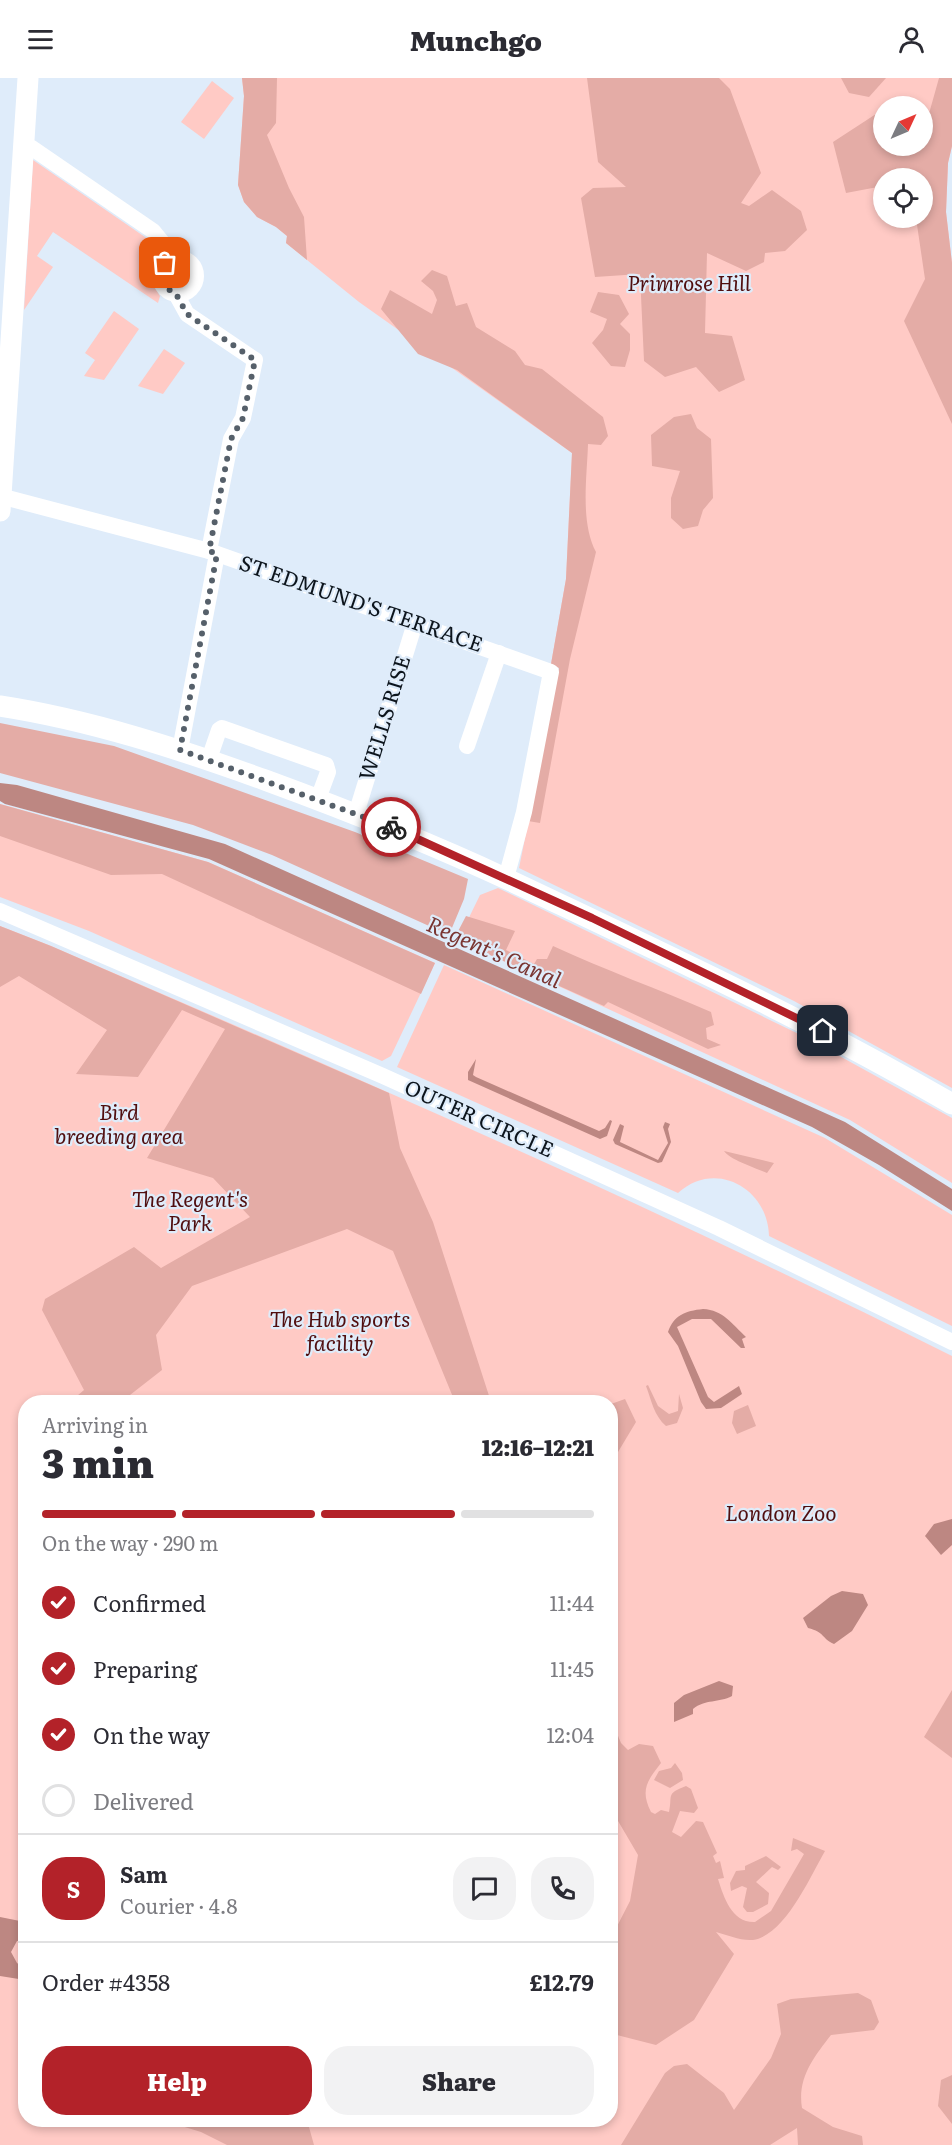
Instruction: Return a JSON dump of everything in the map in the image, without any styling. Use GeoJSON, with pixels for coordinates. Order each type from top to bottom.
{"type":"FeatureCollection","features":[{"type":"Feature","properties":{"kind":"main road"},"geometry":{"type":"LineString","coordinates":[[0,501],[28,78]]}},
{"type":"Feature","properties":{"kind":"main road"},"geometry":{"type":"LineString","coordinates":[[0,706],[84,724],[180,750],[356,814],[506,878],[805,1022],[952,1104]]}},
{"type":"Feature","properties":{"kind":"street"},"geometry":{"type":"LineString","coordinates":[[24,147],[33,148],[153,231],[175,258],[192,264],[196,275],[192,287],[176,294]]}},
{"type":"Feature","properties":{"kind":"street"},"geometry":{"type":"LineString","coordinates":[[175,258],[165,263],[160,273],[166,289],[176,294],[187,314],[255,360],[243,418],[231,439],[180,750]]}},
{"type":"Feature","properties":{"kind":"street","name":"ST EDMUND'S TERRACE"},"geometry":{"type":"LineString","coordinates":[[0,501],[213,552],[551,672],[524,812],[506,878]]}},
{"type":"Feature","properties":{"kind":"street","name":"WELLS RISE"},"geometry":{"type":"LineString","coordinates":[[356,814],[415,623]]}},
{"type":"Feature","properties":{"kind":"street"},"geometry":{"type":"LineString","coordinates":[[467,746],[499,653]]}},
{"type":"Feature","properties":{"kind":"street"},"geometry":{"type":"LineString","coordinates":[[209,759],[219,730],[222,728],[326,765],[328,772],[318,799]]}},
{"type":"Feature","properties":{"kind":"street","name":"OUTER CIRCLE"},"geometry":{"type":"LineString","coordinates":[[0,910],[391,1079],[687,1214],[952,1342]]}},
{"type":"Feature","properties":{"kind":"green space","name":"Primrose Hill"},"geometry":{"type":"Polygon","coordinates":[[[242,78],[952,78],[952,146],[948,163],[946,212],[952,263],[952,1088],[794,1001],[519,868],[559,668],[551,664],[566,579],[572,453],[359,302],[286,243],[287,236],[257,217],[244,202],[238,185],[244,96],[242,78]]]}},
{"type":"Feature","properties":{"kind":"green space"},"geometry":{"type":"Polygon","coordinates":[[[242,78],[277,78],[276,123],[267,135],[304,217],[307,260],[286,243],[287,236],[257,217],[244,202],[238,185],[244,96],[242,78]]]}},
{"type":"Feature","properties":{"kind":"green space"},"geometry":{"type":"Polygon","coordinates":[[[587,78],[719,78],[730,89],[761,173],[741,203],[749,206],[772,190],[801,211],[807,230],[785,251],[765,253],[764,262],[746,271],[707,253],[705,333],[732,336],[745,380],[719,392],[696,367],[665,377],[644,361],[640,274],[595,277],[581,198],[593,188],[626,187],[598,162],[587,78]]]}},
{"type":"Feature","properties":{"kind":"green space"},"geometry":{"type":"Polygon","coordinates":[[[841,78],[886,78],[869,97],[849,93],[841,78]]]}},
{"type":"Feature","properties":{"kind":"green space"},"geometry":{"type":"Polygon","coordinates":[[[939,78],[952,78],[952,146],[948,163],[946,212],[952,263],[952,424],[904,321],[925,279],[917,228],[933,228],[933,168],[873,168],[873,188],[846,193],[833,142],[873,116],[873,156],[933,156],[933,99],[939,78]]]}},
{"type":"Feature","properties":{"kind":"green space"},"geometry":{"type":"Polygon","coordinates":[[[212,81],[234,98],[204,139],[181,122],[212,81]]]}},
{"type":"Feature","properties":{"kind":"green space"},"geometry":{"type":"Polygon","coordinates":[[[33,160],[158,246],[150,261],[148,271],[160,296],[158,303],[53,232],[37,256],[53,267],[24,310],[33,160]]]}},
{"type":"Feature","properties":{"kind":"green space"},"geometry":{"type":"Polygon","coordinates":[[[432,270],[447,276],[456,306],[467,303],[476,327],[515,351],[525,365],[542,369],[603,417],[608,436],[601,445],[588,444],[586,513],[591,540],[596,552],[570,659],[540,823],[528,821],[559,668],[551,664],[566,579],[572,453],[457,370],[418,354],[381,309],[390,290],[432,314],[437,300],[433,291],[421,281],[432,270]]]}},
{"type":"Feature","properties":{"kind":"green space"},"geometry":{"type":"Polygon","coordinates":[[[598,292],[619,295],[629,314],[620,324],[630,334],[630,350],[625,367],[611,366],[592,343],[603,330],[607,319],[590,312],[598,292]]]}},
{"type":"Feature","properties":{"kind":"green space"},"geometry":{"type":"Polygon","coordinates":[[[114,311],[139,329],[104,380],[84,376],[95,360],[85,353],[114,311]]]}},
{"type":"Feature","properties":{"kind":"green space"},"geometry":{"type":"Polygon","coordinates":[[[164,349],[185,363],[163,394],[138,386],[164,349]]]}},
{"type":"Feature","properties":{"kind":"green space"},"geometry":{"type":"Polygon","coordinates":[[[691,414],[697,428],[711,439],[713,498],[703,510],[698,526],[683,529],[671,518],[671,498],[680,471],[652,466],[651,435],[674,417],[691,414]]]}},
{"type":"Feature","properties":{"kind":"green space"},"geometry":{"type":"Polygon","coordinates":[[[0,723],[114,746],[355,832],[468,879],[464,899],[449,935],[272,855],[193,825],[0,773],[0,723]]]}},
{"type":"Feature","properties":{"kind":"green space"},"geometry":{"type":"Polygon","coordinates":[[[0,804],[208,862],[435,963],[391,1056],[382,1061],[89,931],[0,897],[0,804]]]}},
{"type":"Feature","properties":{"kind":"green space"},"geometry":{"type":"Polygon","coordinates":[[[0,804],[208,862],[435,963],[421,994],[162,874],[111,875],[0,836],[0,804]]]}},
{"type":"Feature","properties":{"kind":"green space"},"geometry":{"type":"Polygon","coordinates":[[[498,888],[805,1037],[952,1118],[952,1183],[850,1120],[458,940],[480,895],[498,888]]]}},
{"type":"Feature","properties":{"kind":"green space"},"geometry":{"type":"Polygon","coordinates":[[[466,916],[515,931],[506,950],[534,964],[537,959],[547,959],[553,946],[711,1012],[714,1025],[706,1028],[707,1039],[721,1045],[708,1049],[608,1002],[604,1006],[454,939],[466,916]]]}},
{"type":"Feature","properties":{"kind":"green space"},"geometry":{"type":"Polygon","coordinates":[[[0,926],[165,995],[504,1144],[841,1301],[952,1356],[952,2145],[0,2145],[0,926]]]}},
{"type":"Feature","properties":{"kind":"green space"},"geometry":{"type":"Polygon","coordinates":[[[0,926],[389,1093],[400,1148],[433,1222],[489,1395],[452,1395],[393,1251],[347,1229],[192,1286],[156,1335],[162,1370],[130,1395],[78,1395],[84,1390],[42,1310],[45,1299],[134,1247],[161,1268],[250,1217],[213,1178],[147,1158],[225,1029],[182,1010],[138,1077],[76,1074],[107,1030],[19,976],[0,987],[0,926]]]}},
{"type":"Feature","properties":{"kind":"green space"},"geometry":{"type":"Polygon","coordinates":[[[444,965],[825,1138],[952,1215],[952,1326],[769,1236],[760,1204],[750,1192],[737,1184],[723,1179],[708,1179],[692,1183],[678,1193],[397,1067],[444,965]]]}},
{"type":"Feature","properties":{"kind":"green space"},"geometry":{"type":"Polygon","coordinates":[[[724,1151],[774,1163],[767,1173],[737,1161],[724,1151]]]}},
{"type":"Feature","properties":{"kind":"green space"},"geometry":{"type":"Polygon","coordinates":[[[648,1385],[658,1406],[669,1414],[678,1411],[679,1394],[683,1408],[677,1423],[666,1426],[662,1422],[653,1407],[646,1386],[648,1385]]]}},
{"type":"Feature","properties":{"kind":"green space"},"geometry":{"type":"Polygon","coordinates":[[[625,1399],[636,1422],[618,1452],[618,1402],[625,1399]]]}},
{"type":"Feature","properties":{"kind":"green space"},"geometry":{"type":"Polygon","coordinates":[[[748,1405],[756,1426],[737,1434],[732,1423],[734,1411],[748,1405]]]}},
{"type":"Feature","properties":{"kind":"green space"},"geometry":{"type":"Polygon","coordinates":[[[952,1690],[952,1758],[924,1737],[952,1690]]]}},
{"type":"Feature","properties":{"kind":"green space"},"geometry":{"type":"Polygon","coordinates":[[[618,1736],[628,1750],[639,1744],[653,1746],[661,1763],[647,1786],[646,1798],[651,1812],[655,1814],[661,1810],[669,1812],[672,1793],[686,1786],[691,1789],[698,1808],[694,1813],[680,1811],[672,1832],[681,1837],[696,1821],[703,1822],[717,1853],[713,1856],[716,1863],[720,1861],[724,1878],[718,1879],[723,1894],[730,1908],[740,1918],[755,1922],[771,1911],[804,1854],[797,1849],[791,1851],[793,1838],[825,1851],[804,1889],[776,1928],[765,1936],[753,1940],[739,1939],[716,1932],[734,1954],[694,2020],[656,2045],[618,2035],[618,1924],[630,1901],[638,1855],[618,1821],[618,1736]]]}},
{"type":"Feature","properties":{"kind":"green space"},"geometry":{"type":"Polygon","coordinates":[[[675,1763],[682,1773],[683,1780],[670,1788],[654,1780],[659,1771],[671,1768],[675,1763]]]}},
{"type":"Feature","properties":{"kind":"green space"},"geometry":{"type":"Polygon","coordinates":[[[766,1856],[781,1867],[778,1870],[772,1867],[756,1882],[769,1893],[768,1904],[753,1912],[747,1912],[743,1907],[747,1888],[742,1886],[731,1891],[730,1883],[736,1871],[745,1870],[745,1866],[766,1856]]]}},
{"type":"Feature","properties":{"kind":"green space"},"geometry":{"type":"Polygon","coordinates":[[[858,1993],[871,2000],[879,2022],[874,2030],[831,2035],[808,2069],[801,2097],[802,2108],[833,2127],[862,2136],[863,2145],[798,2145],[797,2128],[770,2145],[621,2145],[665,2073],[674,2066],[687,2064],[724,2093],[734,2110],[771,2058],[781,2034],[777,2004],[791,1999],[858,1993]]]}},
{"type":"Feature","properties":{"kind":"green space"},"geometry":{"type":"Polygon","coordinates":[[[952,2075],[952,2124],[938,2106],[941,2080],[952,2075]]]}},
{"type":"Feature","properties":{"kind":"green space"},"geometry":{"type":"Polygon","coordinates":[[[185,2127],[309,2127],[314,2145],[227,2145],[185,2127]]]}},
{"type":"Feature","properties":{"kind":"shaded area"},"geometry":{"type":"Polygon","coordinates":[[[0,783],[17,785],[225,844],[845,1122],[952,1189],[952,1211],[879,1165],[812,1127],[209,859],[5,804],[0,801],[0,783]]]}},
{"type":"Feature","properties":{"kind":"shaded area"},"geometry":{"type":"Polygon","coordinates":[[[476,1059],[473,1075],[476,1077],[599,1131],[605,1128],[610,1120],[612,1121],[607,1136],[600,1139],[468,1080],[468,1072],[476,1059]]]}},
{"type":"Feature","properties":{"kind":"shaded area"},"geometry":{"type":"Polygon","coordinates":[[[665,1122],[670,1124],[668,1129],[671,1142],[662,1162],[658,1163],[615,1144],[613,1140],[620,1124],[624,1126],[620,1142],[658,1160],[668,1143],[663,1127],[665,1122]]]}},
{"type":"Feature","properties":{"kind":"shaded area"},"geometry":{"type":"Polygon","coordinates":[[[703,1309],[722,1315],[746,1337],[742,1339],[745,1348],[741,1348],[711,1319],[692,1319],[677,1327],[708,1397],[714,1402],[739,1386],[742,1394],[721,1408],[706,1409],[701,1402],[678,1346],[668,1332],[673,1322],[681,1315],[703,1309]]]}},
{"type":"Feature","properties":{"kind":"shaded area"},"geometry":{"type":"Polygon","coordinates":[[[952,1519],[952,1545],[941,1555],[925,1536],[934,1524],[952,1519]]]}},
{"type":"Feature","properties":{"kind":"shaded area"},"geometry":{"type":"Polygon","coordinates":[[[842,1591],[863,1594],[868,1605],[852,1631],[834,1644],[818,1631],[808,1628],[803,1618],[831,1596],[842,1591]]]}},
{"type":"Feature","properties":{"kind":"shaded area"},"geometry":{"type":"Polygon","coordinates":[[[719,1681],[733,1686],[732,1696],[698,1706],[693,1709],[693,1714],[674,1722],[674,1703],[684,1695],[719,1681]]]}},
{"type":"Feature","properties":{"kind":"shaded area"},"geometry":{"type":"Polygon","coordinates":[[[0,1917],[18,1921],[18,1941],[11,1952],[18,1964],[18,1979],[0,1976],[0,1917]]]}},
{"type":"Feature","properties":{"kind":"way so far"},"geometry":{"type":"LineString","coordinates":[[165,263],[160,273],[162,285],[176,294],[183,310],[243,354],[255,360],[243,418],[231,439],[209,551],[217,554],[180,750],[391,827]]}},
{"type":"Feature","properties":{"kind":"route"},"geometry":{"type":"LineString","coordinates":[[391,827],[592,918],[823,1031]]}},
{"type":"Feature","properties":{"kind":"water label","name":"Regent's Canal"},"geometry":{"type":"Point","coordinates":[494,952]}},
{"type":"Feature","properties":{"kind":"park label","name":"Bird breeding area"},"geometry":{"type":"Point","coordinates":[119,1125]}},
{"type":"Feature","properties":{"kind":"park label","name":"The Regent's Park"},"geometry":{"type":"Point","coordinates":[190,1212]}},
{"type":"Feature","properties":{"kind":"park label","name":"The Hub sports facility"},"geometry":{"type":"Point","coordinates":[340,1332]}},
{"type":"Feature","properties":{"kind":"park label","name":"London Zoo"},"geometry":{"type":"Point","coordinates":[781,1514]}}]}
